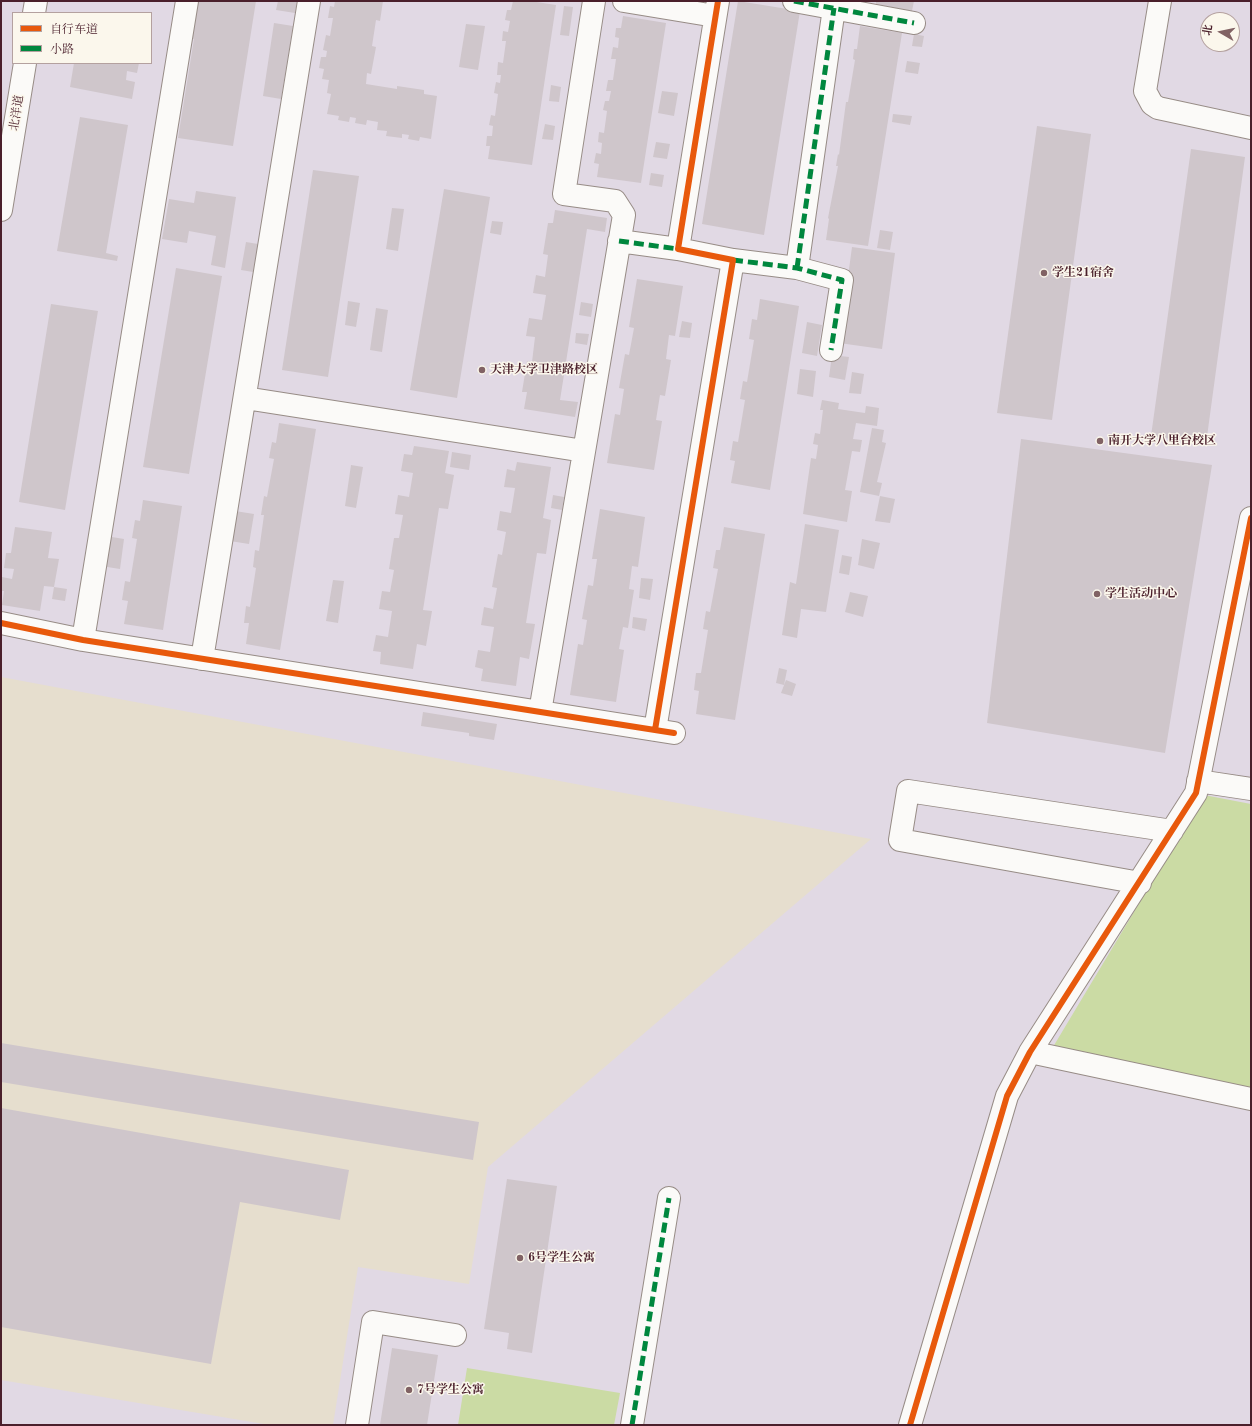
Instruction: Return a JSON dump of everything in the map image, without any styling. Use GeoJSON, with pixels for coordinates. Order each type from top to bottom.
{"type":"FeatureCollection","features":[{"type":"Feature","properties":{"kind":"street"},"geometry":{"type":"LineString","coordinates":[[34,12],[36,1]]}},
{"type":"Feature","properties":{"kind":"street"},"geometry":{"type":"LineString","coordinates":[[83,640],[187,1]]}},
{"type":"Feature","properties":{"kind":"street"},"geometry":{"type":"LineString","coordinates":[[202,659],[309,1]]}},
{"type":"Feature","properties":{"kind":"street"},"geometry":{"type":"LineString","coordinates":[[540,712],[624,215],[615,201],[564,194],[594,1]]}},
{"type":"Feature","properties":{"kind":"street"},"geometry":{"type":"LineString","coordinates":[[624,1],[716,9],[678,249]]}},
{"type":"Feature","properties":{"kind":"street"},"geometry":{"type":"LineString","coordinates":[[794,1],[914,23]]}},
{"type":"Feature","properties":{"kind":"street"},"geometry":{"type":"LineString","coordinates":[[1160,1],[1145,91],[1152,104],[1158,108],[1251,128]]}},
{"type":"Feature","properties":{"kind":"street"},"geometry":{"type":"LineString","coordinates":[[797,268],[834,8]]}},
{"type":"Feature","properties":{"kind":"street","name":"北洋道"},"geometry":{"type":"LineString","coordinates":[[1,210],[26,64]]}},
{"type":"Feature","properties":{"kind":"street"},"geometry":{"type":"LineString","coordinates":[[620,241],[678,249],[733,260],[797,268],[842,280],[831,350]]}},
{"type":"Feature","properties":{"kind":"street"},"geometry":{"type":"LineString","coordinates":[[1,623],[83,640],[664,732],[733,260]]}},
{"type":"Feature","properties":{"kind":"street"},"geometry":{"type":"LineString","coordinates":[[244,398],[584,451]]}},
{"type":"Feature","properties":{"kind":"street"},"geometry":{"type":"LineString","coordinates":[[910,1425],[1007,1096],[1030,1052],[1140,883],[1196,793],[1251,518]]}},
{"type":"Feature","properties":{"kind":"street"},"geometry":{"type":"LineString","coordinates":[[1198,781],[1251,789]]}},
{"type":"Feature","properties":{"kind":"street"},"geometry":{"type":"LineString","coordinates":[[1140,883],[900,840],[908,791],[1172,831]]}},
{"type":"Feature","properties":{"kind":"street"},"geometry":{"type":"LineString","coordinates":[[1030,1052],[1251,1099]]}},
{"type":"Feature","properties":{"kind":"street"},"geometry":{"type":"LineString","coordinates":[[632,1425],[669,1198]]}},
{"type":"Feature","properties":{"kind":"street"},"geometry":{"type":"LineString","coordinates":[[357,1425],[373,1322],[455,1335]]}},
{"type":"Feature","properties":{"kind":"shaded area"},"geometry":{"type":"Polygon","coordinates":[[[1,1],[1251,1],[1251,1425],[333,1425],[358,1267],[469,1284],[488,1167],[871,839],[1,677],[1,1]]]}},
{"type":"Feature","properties":{"kind":"shaded area"},"geometry":{"type":"Polygon","coordinates":[[[1,1380],[270,1425],[1,1425],[1,1380]]]}},
{"type":"Feature","properties":{"kind":"green space"},"geometry":{"type":"Polygon","coordinates":[[[1204,795],[1251,804],[1251,1090],[1053,1047],[1204,795]]]}},
{"type":"Feature","properties":{"kind":"green space"},"geometry":{"type":"Polygon","coordinates":[[[467,1368],[620,1393],[614,1425],[458,1425],[467,1368]]]}},
{"type":"Feature","properties":{"kind":"building"},"geometry":{"type":"Polygon","coordinates":[[[189,1],[256,1],[233,146],[178,138],[194,39],[183,37],[189,1]]]}},
{"type":"Feature","properties":{"kind":"building"},"geometry":{"type":"Polygon","coordinates":[[[278,1],[297,1],[295,13],[276,10],[278,1]]]}},
{"type":"Feature","properties":{"kind":"building"},"geometry":{"type":"Polygon","coordinates":[[[335,1],[383,1],[380,21],[376,20],[372,46],[376,47],[371,74],[367,73],[366,84],[397,89],[397,86],[424,90],[424,94],[437,96],[431,139],[420,137],[419,141],[408,139],[409,135],[402,134],[402,138],[386,136],[387,131],[377,130],[378,122],[367,120],[366,125],[355,123],[356,118],[350,117],[349,122],[338,120],[339,116],[327,114],[331,94],[327,93],[329,80],[322,79],[324,69],[319,68],[321,57],[326,57],[327,51],[323,50],[326,35],[330,36],[333,18],[328,18],[330,6],[334,7],[335,1]]]}},
{"type":"Feature","properties":{"kind":"building"},"geometry":{"type":"Polygon","coordinates":[[[513,1],[530,1],[556,5],[532,165],[488,159],[490,146],[486,146],[487,136],[492,136],[493,126],[489,125],[491,115],[495,116],[498,94],[494,93],[496,82],[500,83],[501,75],[497,75],[498,62],[503,63],[506,41],[502,41],[503,31],[508,32],[510,21],[505,20],[507,10],[511,10],[513,1]]]}},
{"type":"Feature","properties":{"kind":"building"},"geometry":{"type":"Polygon","coordinates":[[[738,1],[800,11],[764,235],[702,224],[738,1]]]}},
{"type":"Feature","properties":{"kind":"building"},"geometry":{"type":"Polygon","coordinates":[[[876,1],[914,1],[912,11],[876,4],[876,1]]]}},
{"type":"Feature","properties":{"kind":"building"},"geometry":{"type":"Polygon","coordinates":[[[564,6],[573,7],[569,36],[560,35],[564,6]]]}},
{"type":"Feature","properties":{"kind":"building"},"geometry":{"type":"Polygon","coordinates":[[[623,16],[666,23],[641,183],[597,177],[599,164],[594,163],[596,153],[601,154],[602,143],[598,142],[599,132],[604,133],[607,111],[603,110],[605,101],[609,101],[611,91],[606,91],[608,80],[613,80],[616,59],[611,59],[613,47],[618,48],[619,38],[615,37],[616,28],[621,28],[623,16]]]}},
{"type":"Feature","properties":{"kind":"building"},"geometry":{"type":"Polygon","coordinates":[[[274,23],[293,26],[281,99],[263,96],[274,23]]]}},
{"type":"Feature","properties":{"kind":"building"},"geometry":{"type":"Polygon","coordinates":[[[466,24],[485,26],[478,70],[459,67],[466,24]]]}},
{"type":"Feature","properties":{"kind":"building"},"geometry":{"type":"Polygon","coordinates":[[[860,26],[902,33],[868,246],[826,240],[828,218],[838,166],[836,166],[838,154],[839,155],[846,102],[848,102],[855,60],[853,59],[854,49],[857,49],[860,26]]]}},
{"type":"Feature","properties":{"kind":"building"},"geometry":{"type":"Polygon","coordinates":[[[914,34],[924,36],[922,47],[912,46],[914,34]]]}},
{"type":"Feature","properties":{"kind":"building"},"geometry":{"type":"Polygon","coordinates":[[[907,61],[920,63],[918,74],[905,72],[907,61]]]}},
{"type":"Feature","properties":{"kind":"building"},"geometry":{"type":"Polygon","coordinates":[[[74,64],[139,64],[137,73],[127,71],[126,80],[135,82],[132,99],[70,87],[74,64]]]}},
{"type":"Feature","properties":{"kind":"building"},"geometry":{"type":"Polygon","coordinates":[[[551,85],[561,87],[559,102],[549,101],[551,85]]]}},
{"type":"Feature","properties":{"kind":"building"},"geometry":{"type":"Polygon","coordinates":[[[662,91],[678,93],[674,116],[658,113],[662,91]]]}},
{"type":"Feature","properties":{"kind":"building"},"geometry":{"type":"Polygon","coordinates":[[[893,114],[912,116],[910,125],[892,122],[893,114]]]}},
{"type":"Feature","properties":{"kind":"building"},"geometry":{"type":"Polygon","coordinates":[[[80,117],[128,125],[106,253],[118,256],[117,261],[57,251],[80,117]]]}},
{"type":"Feature","properties":{"kind":"building"},"geometry":{"type":"Polygon","coordinates":[[[545,124],[555,126],[553,140],[542,139],[545,124]]]}},
{"type":"Feature","properties":{"kind":"building","name":"学生21宿舍"},"geometry":{"type":"Polygon","coordinates":[[[1037,126],[1091,134],[1052,420],[997,413],[1037,126]]]}},
{"type":"Feature","properties":{"kind":"building"},"geometry":{"type":"Polygon","coordinates":[[[656,142],[670,144],[667,159],[653,157],[656,142]]]}},
{"type":"Feature","properties":{"kind":"building"},"geometry":{"type":"Polygon","coordinates":[[[1191,149],[1245,157],[1206,444],[1151,436],[1191,149]]]}},
{"type":"Feature","properties":{"kind":"building"},"geometry":{"type":"Polygon","coordinates":[[[313,170],[359,176],[328,377],[282,370],[313,170]]]}},
{"type":"Feature","properties":{"kind":"building"},"geometry":{"type":"Polygon","coordinates":[[[651,173],[664,175],[662,187],[649,185],[651,173]]]}},
{"type":"Feature","properties":{"kind":"building"},"geometry":{"type":"Polygon","coordinates":[[[444,189],[490,197],[457,398],[410,390],[444,189]]]}},
{"type":"Feature","properties":{"kind":"building"},"geometry":{"type":"Polygon","coordinates":[[[196,191],[236,197],[225,268],[211,265],[216,236],[189,231],[187,243],[162,239],[169,199],[194,203],[196,191]]]}},
{"type":"Feature","properties":{"kind":"building"},"geometry":{"type":"Polygon","coordinates":[[[392,208],[404,209],[398,251],[386,249],[392,208]]]}},
{"type":"Feature","properties":{"kind":"building"},"geometry":{"type":"Polygon","coordinates":[[[555,210],[607,218],[605,232],[587,229],[560,400],[578,402],[575,417],[524,409],[527,392],[522,392],[527,361],[532,362],[535,337],[526,336],[529,318],[542,320],[546,295],[533,293],[536,275],[545,277],[548,255],[543,254],[548,223],[553,223],[555,210]]]}},
{"type":"Feature","properties":{"kind":"building"},"geometry":{"type":"Polygon","coordinates":[[[492,221],[503,222],[501,235],[490,233],[492,221]]]}},
{"type":"Feature","properties":{"kind":"building"},"geometry":{"type":"Polygon","coordinates":[[[880,230],[893,232],[890,250],[877,248],[880,230]]]}},
{"type":"Feature","properties":{"kind":"building"},"geometry":{"type":"Polygon","coordinates":[[[246,242],[258,244],[253,272],[241,270],[246,242]]]}},
{"type":"Feature","properties":{"kind":"building"},"geometry":{"type":"Polygon","coordinates":[[[852,247],[895,253],[882,349],[839,343],[852,247]]]}},
{"type":"Feature","properties":{"kind":"building"},"geometry":{"type":"Polygon","coordinates":[[[176,268],[222,276],[189,474],[143,467],[176,268]]]}},
{"type":"Feature","properties":{"kind":"building"},"geometry":{"type":"Polygon","coordinates":[[[637,279],[683,286],[675,336],[669,335],[666,359],[671,360],[665,396],[660,395],[656,420],[662,421],[654,470],[607,463],[615,414],[620,415],[624,389],[619,388],[625,354],[629,355],[634,328],[629,327],[637,279]]]}},
{"type":"Feature","properties":{"kind":"building"},"geometry":{"type":"Polygon","coordinates":[[[760,299],[799,306],[770,490],[731,483],[735,461],[730,460],[733,441],[738,442],[745,400],[740,399],[743,381],[747,382],[754,340],[749,339],[752,319],[757,320],[760,299]]]}},
{"type":"Feature","properties":{"kind":"building"},"geometry":{"type":"Polygon","coordinates":[[[348,301],[360,303],[356,327],[345,325],[348,301]]]}},
{"type":"Feature","properties":{"kind":"building"},"geometry":{"type":"Polygon","coordinates":[[[581,302],[593,304],[591,317],[579,315],[581,302]]]}},
{"type":"Feature","properties":{"kind":"building"},"geometry":{"type":"Polygon","coordinates":[[[51,304],[98,311],[65,510],[19,502],[51,304]]]}},
{"type":"Feature","properties":{"kind":"building"},"geometry":{"type":"Polygon","coordinates":[[[376,308],[388,310],[382,352],[370,350],[376,308]]]}},
{"type":"Feature","properties":{"kind":"building"},"geometry":{"type":"Polygon","coordinates":[[[682,321],[692,323],[690,338],[679,337],[682,321]]]}},
{"type":"Feature","properties":{"kind":"building"},"geometry":{"type":"Polygon","coordinates":[[[807,322],[822,325],[817,356],[802,353],[807,322]]]}},
{"type":"Feature","properties":{"kind":"building"},"geometry":{"type":"Polygon","coordinates":[[[576,333],[589,334],[587,345],[575,343],[576,333]]]}},
{"type":"Feature","properties":{"kind":"building"},"geometry":{"type":"Polygon","coordinates":[[[832,355],[849,357],[845,380],[829,377],[832,355]]]}},
{"type":"Feature","properties":{"kind":"building"},"geometry":{"type":"Polygon","coordinates":[[[800,369],[816,371],[813,397],[797,394],[800,369]]]}},
{"type":"Feature","properties":{"kind":"building"},"geometry":{"type":"Polygon","coordinates":[[[852,372],[864,374],[861,394],[849,393],[852,372]]]}},
{"type":"Feature","properties":{"kind":"building"},"geometry":{"type":"Polygon","coordinates":[[[822,400],[839,403],[838,409],[865,413],[866,406],[879,408],[877,426],[856,423],[853,439],[862,440],[860,452],[852,451],[845,490],[852,491],[847,522],[803,514],[811,458],[816,459],[818,445],[813,444],[815,433],[820,434],[823,410],[820,410],[822,400]]]}},
{"type":"Feature","properties":{"kind":"building"},"geometry":{"type":"Polygon","coordinates":[[[279,423],[316,429],[280,650],[246,644],[249,623],[244,623],[246,606],[250,607],[256,568],[253,567],[255,550],[259,551],[264,515],[261,515],[264,496],[267,497],[274,459],[269,458],[272,442],[276,443],[279,423]]]}},
{"type":"Feature","properties":{"kind":"building"},"geometry":{"type":"Polygon","coordinates":[[[872,428],[884,430],[882,442],[886,443],[877,482],[882,483],[879,496],[860,492],[872,428]]]}},
{"type":"Feature","properties":{"kind":"building","name":"学生活动中心"},"geometry":{"type":"Polygon","coordinates":[[[1021,439],[1212,465],[1165,753],[987,723],[1021,439]]]}},
{"type":"Feature","properties":{"kind":"building"},"geometry":{"type":"Polygon","coordinates":[[[414,446],[449,451],[445,473],[454,475],[448,509],[439,508],[423,610],[432,611],[426,646],[417,644],[413,669],[380,664],[381,652],[373,651],[376,635],[388,637],[392,611],[379,609],[382,591],[390,592],[394,570],[389,569],[394,538],[399,538],[403,515],[395,514],[398,495],[409,497],[413,473],[401,471],[404,454],[412,455],[414,446]]]}},
{"type":"Feature","properties":{"kind":"building"},"geometry":{"type":"Polygon","coordinates":[[[452,452],[471,455],[469,470],[450,467],[452,452]]]}},
{"type":"Feature","properties":{"kind":"building"},"geometry":{"type":"Polygon","coordinates":[[[517,462],[551,467],[543,518],[551,520],[546,554],[537,553],[526,623],[535,624],[529,659],[520,657],[516,686],[481,681],[483,669],[475,667],[478,650],[490,652],[494,627],[481,625],[484,607],[493,609],[497,588],[492,587],[498,554],[502,555],[506,532],[497,530],[500,511],[511,513],[515,488],[504,487],[507,469],[515,471],[517,462]]]}},
{"type":"Feature","properties":{"kind":"building"},"geometry":{"type":"Polygon","coordinates":[[[351,465],[363,467],[356,508],[345,506],[351,465]]]}},
{"type":"Feature","properties":{"kind":"building"},"geometry":{"type":"Polygon","coordinates":[[[553,495],[564,497],[562,510],[551,508],[553,495]]]}},
{"type":"Feature","properties":{"kind":"building"},"geometry":{"type":"Polygon","coordinates":[[[880,496],[895,499],[890,523],[875,521],[880,496]]]}},
{"type":"Feature","properties":{"kind":"building"},"geometry":{"type":"Polygon","coordinates":[[[143,500],[182,506],[163,630],[124,624],[128,601],[122,600],[125,581],[130,582],[137,539],[132,538],[135,520],[140,521],[143,500]]]}},
{"type":"Feature","properties":{"kind":"building"},"geometry":{"type":"Polygon","coordinates":[[[600,509],[645,517],[638,567],[632,566],[629,589],[634,590],[628,628],[623,627],[619,649],[624,650],[616,702],[570,695],[578,644],[583,645],[587,620],[582,619],[588,585],[593,586],[597,559],[592,559],[600,509]]]}},
{"type":"Feature","properties":{"kind":"building"},"geometry":{"type":"Polygon","coordinates":[[[235,511],[254,514],[249,544],[230,541],[235,511]]]}},
{"type":"Feature","properties":{"kind":"building"},"geometry":{"type":"Polygon","coordinates":[[[805,524],[839,530],[826,612],[801,609],[797,638],[782,635],[790,582],[796,584],[805,524]]]}},
{"type":"Feature","properties":{"kind":"building"},"geometry":{"type":"Polygon","coordinates":[[[15,527],[52,532],[48,558],[59,559],[54,587],[44,586],[40,611],[2,605],[4,591],[1,591],[2,577],[12,579],[14,569],[4,568],[6,553],[11,553],[15,527]]]}},
{"type":"Feature","properties":{"kind":"building"},"geometry":{"type":"Polygon","coordinates":[[[724,527],[765,534],[735,720],[696,714],[699,691],[694,690],[696,673],[701,673],[708,630],[703,629],[706,611],[710,612],[718,569],[713,568],[716,550],[720,550],[724,527]]]}},
{"type":"Feature","properties":{"kind":"building"},"geometry":{"type":"Polygon","coordinates":[[[106,536],[124,539],[120,569],[101,566],[106,536]]]}},
{"type":"Feature","properties":{"kind":"building"},"geometry":{"type":"Polygon","coordinates":[[[862,539],[880,543],[874,569],[858,565],[862,539]]]}},
{"type":"Feature","properties":{"kind":"building"},"geometry":{"type":"Polygon","coordinates":[[[842,555],[852,557],[849,575],[839,573],[842,555]]]}},
{"type":"Feature","properties":{"kind":"building"},"geometry":{"type":"Polygon","coordinates":[[[641,578],[653,579],[650,600],[639,598],[641,578]]]}},
{"type":"Feature","properties":{"kind":"building"},"geometry":{"type":"Polygon","coordinates":[[[333,580],[344,581],[338,623],[326,621],[333,580]]]}},
{"type":"Feature","properties":{"kind":"building"},"geometry":{"type":"Polygon","coordinates":[[[54,587],[67,589],[65,601],[52,599],[54,587]]]}},
{"type":"Feature","properties":{"kind":"building"},"geometry":{"type":"Polygon","coordinates":[[[850,592],[868,596],[863,617],[845,612],[850,592]]]}},
{"type":"Feature","properties":{"kind":"building"},"geometry":{"type":"Polygon","coordinates":[[[633,617],[647,619],[645,631],[632,628],[633,617]]]}},
{"type":"Feature","properties":{"kind":"building"},"geometry":{"type":"Polygon","coordinates":[[[779,668],[787,670],[784,685],[776,683],[779,668]]]}},
{"type":"Feature","properties":{"kind":"building"},"geometry":{"type":"Polygon","coordinates":[[[786,680],[796,684],[792,696],[781,693],[786,680]]]}},
{"type":"Feature","properties":{"kind":"building"},"geometry":{"type":"Polygon","coordinates":[[[423,712],[497,724],[494,740],[469,736],[469,733],[421,726],[423,712]]]}},
{"type":"Feature","properties":{"kind":"building"},"geometry":{"type":"Polygon","coordinates":[[[1,1043],[479,1122],[473,1160],[1,1082],[1,1043]]]}},
{"type":"Feature","properties":{"kind":"building"},"geometry":{"type":"Polygon","coordinates":[[[1,1108],[349,1170],[340,1220],[240,1202],[211,1364],[1,1327],[1,1108]]]}},
{"type":"Feature","properties":{"kind":"building","name":"6号学生公寓"},"geometry":{"type":"Polygon","coordinates":[[[507,1179],[557,1186],[532,1353],[507,1349],[509,1333],[484,1329],[507,1179]]]}},
{"type":"Feature","properties":{"kind":"building","name":"7号学生公寓"},"geometry":{"type":"Polygon","coordinates":[[[392,1348],[438,1355],[427,1425],[380,1425],[392,1348]]]}},
{"type":"Feature","properties":{"kind":"marked path"},"geometry":{"type":"LineString","coordinates":[[794,1],[914,23]]}},
{"type":"Feature","properties":{"kind":"marked path"},"geometry":{"type":"LineString","coordinates":[[797,268],[834,8]]}},
{"type":"Feature","properties":{"kind":"marked path"},"geometry":{"type":"LineString","coordinates":[[619,241],[678,249]]}},
{"type":"Feature","properties":{"kind":"marked path"},"geometry":{"type":"LineString","coordinates":[[733,260],[797,268],[842,280],[831,350]]}},
{"type":"Feature","properties":{"kind":"marked path"},"geometry":{"type":"LineString","coordinates":[[632,1425],[669,1198]]}},
{"type":"Feature","properties":{"kind":"cycle path"},"geometry":{"type":"LineString","coordinates":[[655,730],[733,260],[678,249],[718,1]]}},
{"type":"Feature","properties":{"kind":"cycle path"},"geometry":{"type":"LineString","coordinates":[[910,1425],[1007,1096],[1030,1052],[1196,793],[1251,518]]}},
{"type":"Feature","properties":{"kind":"cycle path"},"geometry":{"type":"LineString","coordinates":[[1,623],[83,640],[674,733]]}},
{"type":"Feature","properties":{"kind":"place","name":"学生21宿舍"},"geometry":{"type":"Point","coordinates":[1044,273]}},
{"type":"Feature","properties":{"kind":"place","name":"天津大学卫津路校区"},"geometry":{"type":"Point","coordinates":[482,370]}},
{"type":"Feature","properties":{"kind":"place","name":"南开大学八里台校区"},"geometry":{"type":"Point","coordinates":[1100,441]}},
{"type":"Feature","properties":{"kind":"place","name":"学生活动中心"},"geometry":{"type":"Point","coordinates":[1097,594]}},
{"type":"Feature","properties":{"kind":"place","name":"6号学生公寓"},"geometry":{"type":"Point","coordinates":[520,1258]}},
{"type":"Feature","properties":{"kind":"place","name":"7号学生公寓"},"geometry":{"type":"Point","coordinates":[409,1390]}}]}
